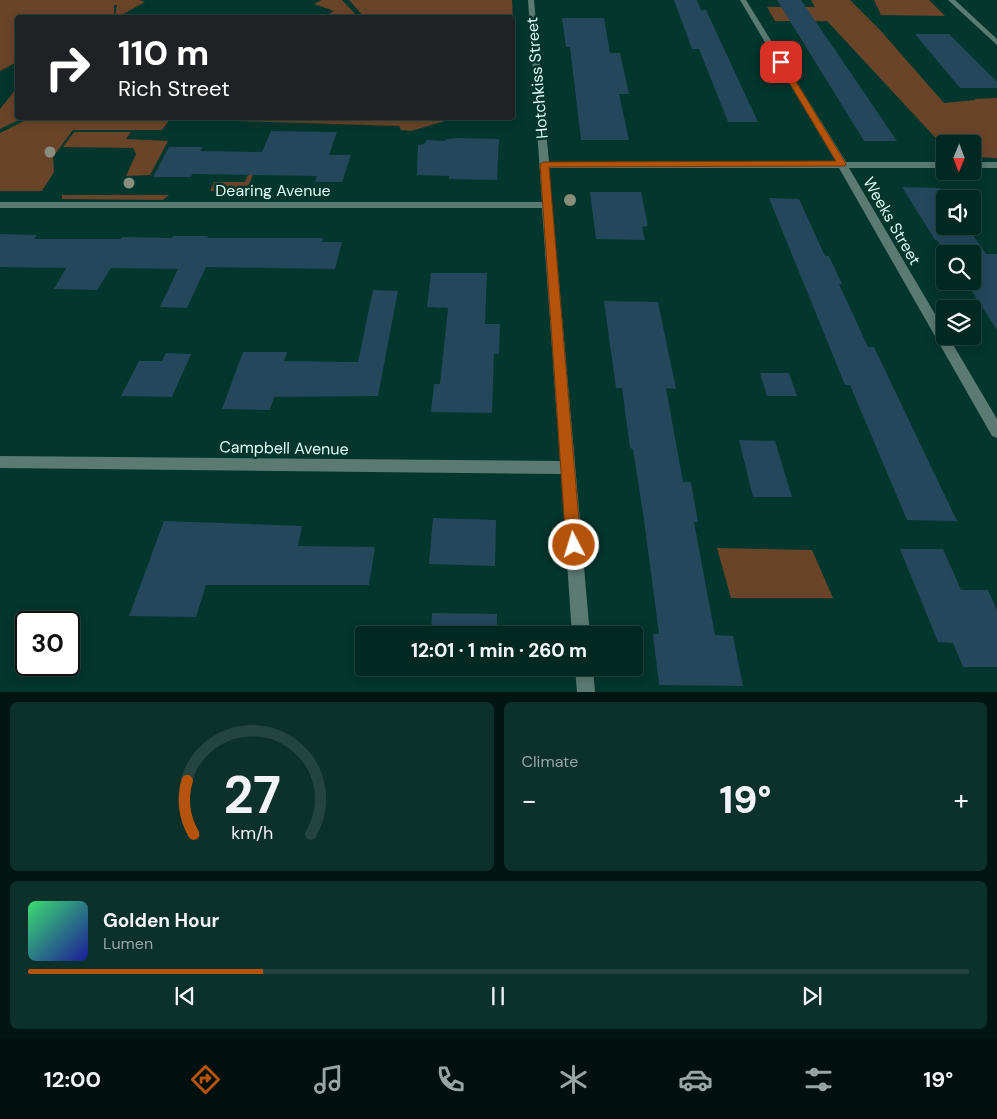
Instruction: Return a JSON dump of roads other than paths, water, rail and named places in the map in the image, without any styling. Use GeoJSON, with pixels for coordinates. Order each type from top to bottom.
{"type":"FeatureCollection","features":[{"type":"Feature","properties":{"kind":"street","name":"Hotchkiss Street"},"geometry":{"type":"LineString","coordinates":[[531,0],[580,626]]}},
{"type":"Feature","properties":{"kind":"street","name":"Weeks Street"},"geometry":{"type":"LineString","coordinates":[[743,0],[842,164],[997,432]]}},
{"type":"Feature","properties":{"kind":"street"},"geometry":{"type":"LineString","coordinates":[[951,0],[997,43]]}},
{"type":"Feature","properties":{"kind":"street"},"geometry":{"type":"LineString","coordinates":[[544,164],[936,165]]}},
{"type":"Feature","properties":{"kind":"street"},"geometry":{"type":"LineString","coordinates":[[981,165],[997,165]]}},
{"type":"Feature","properties":{"kind":"street","name":"Dearing Avenue"},"geometry":{"type":"LineString","coordinates":[[0,205],[546,205]]}},
{"type":"Feature","properties":{"kind":"street","name":"Campbell Avenue"},"geometry":{"type":"LineString","coordinates":[[0,462],[567,468]]}},
{"type":"Feature","properties":{"kind":"street"},"geometry":{"type":"LineString","coordinates":[[585,676],[586,692]]}}]}
